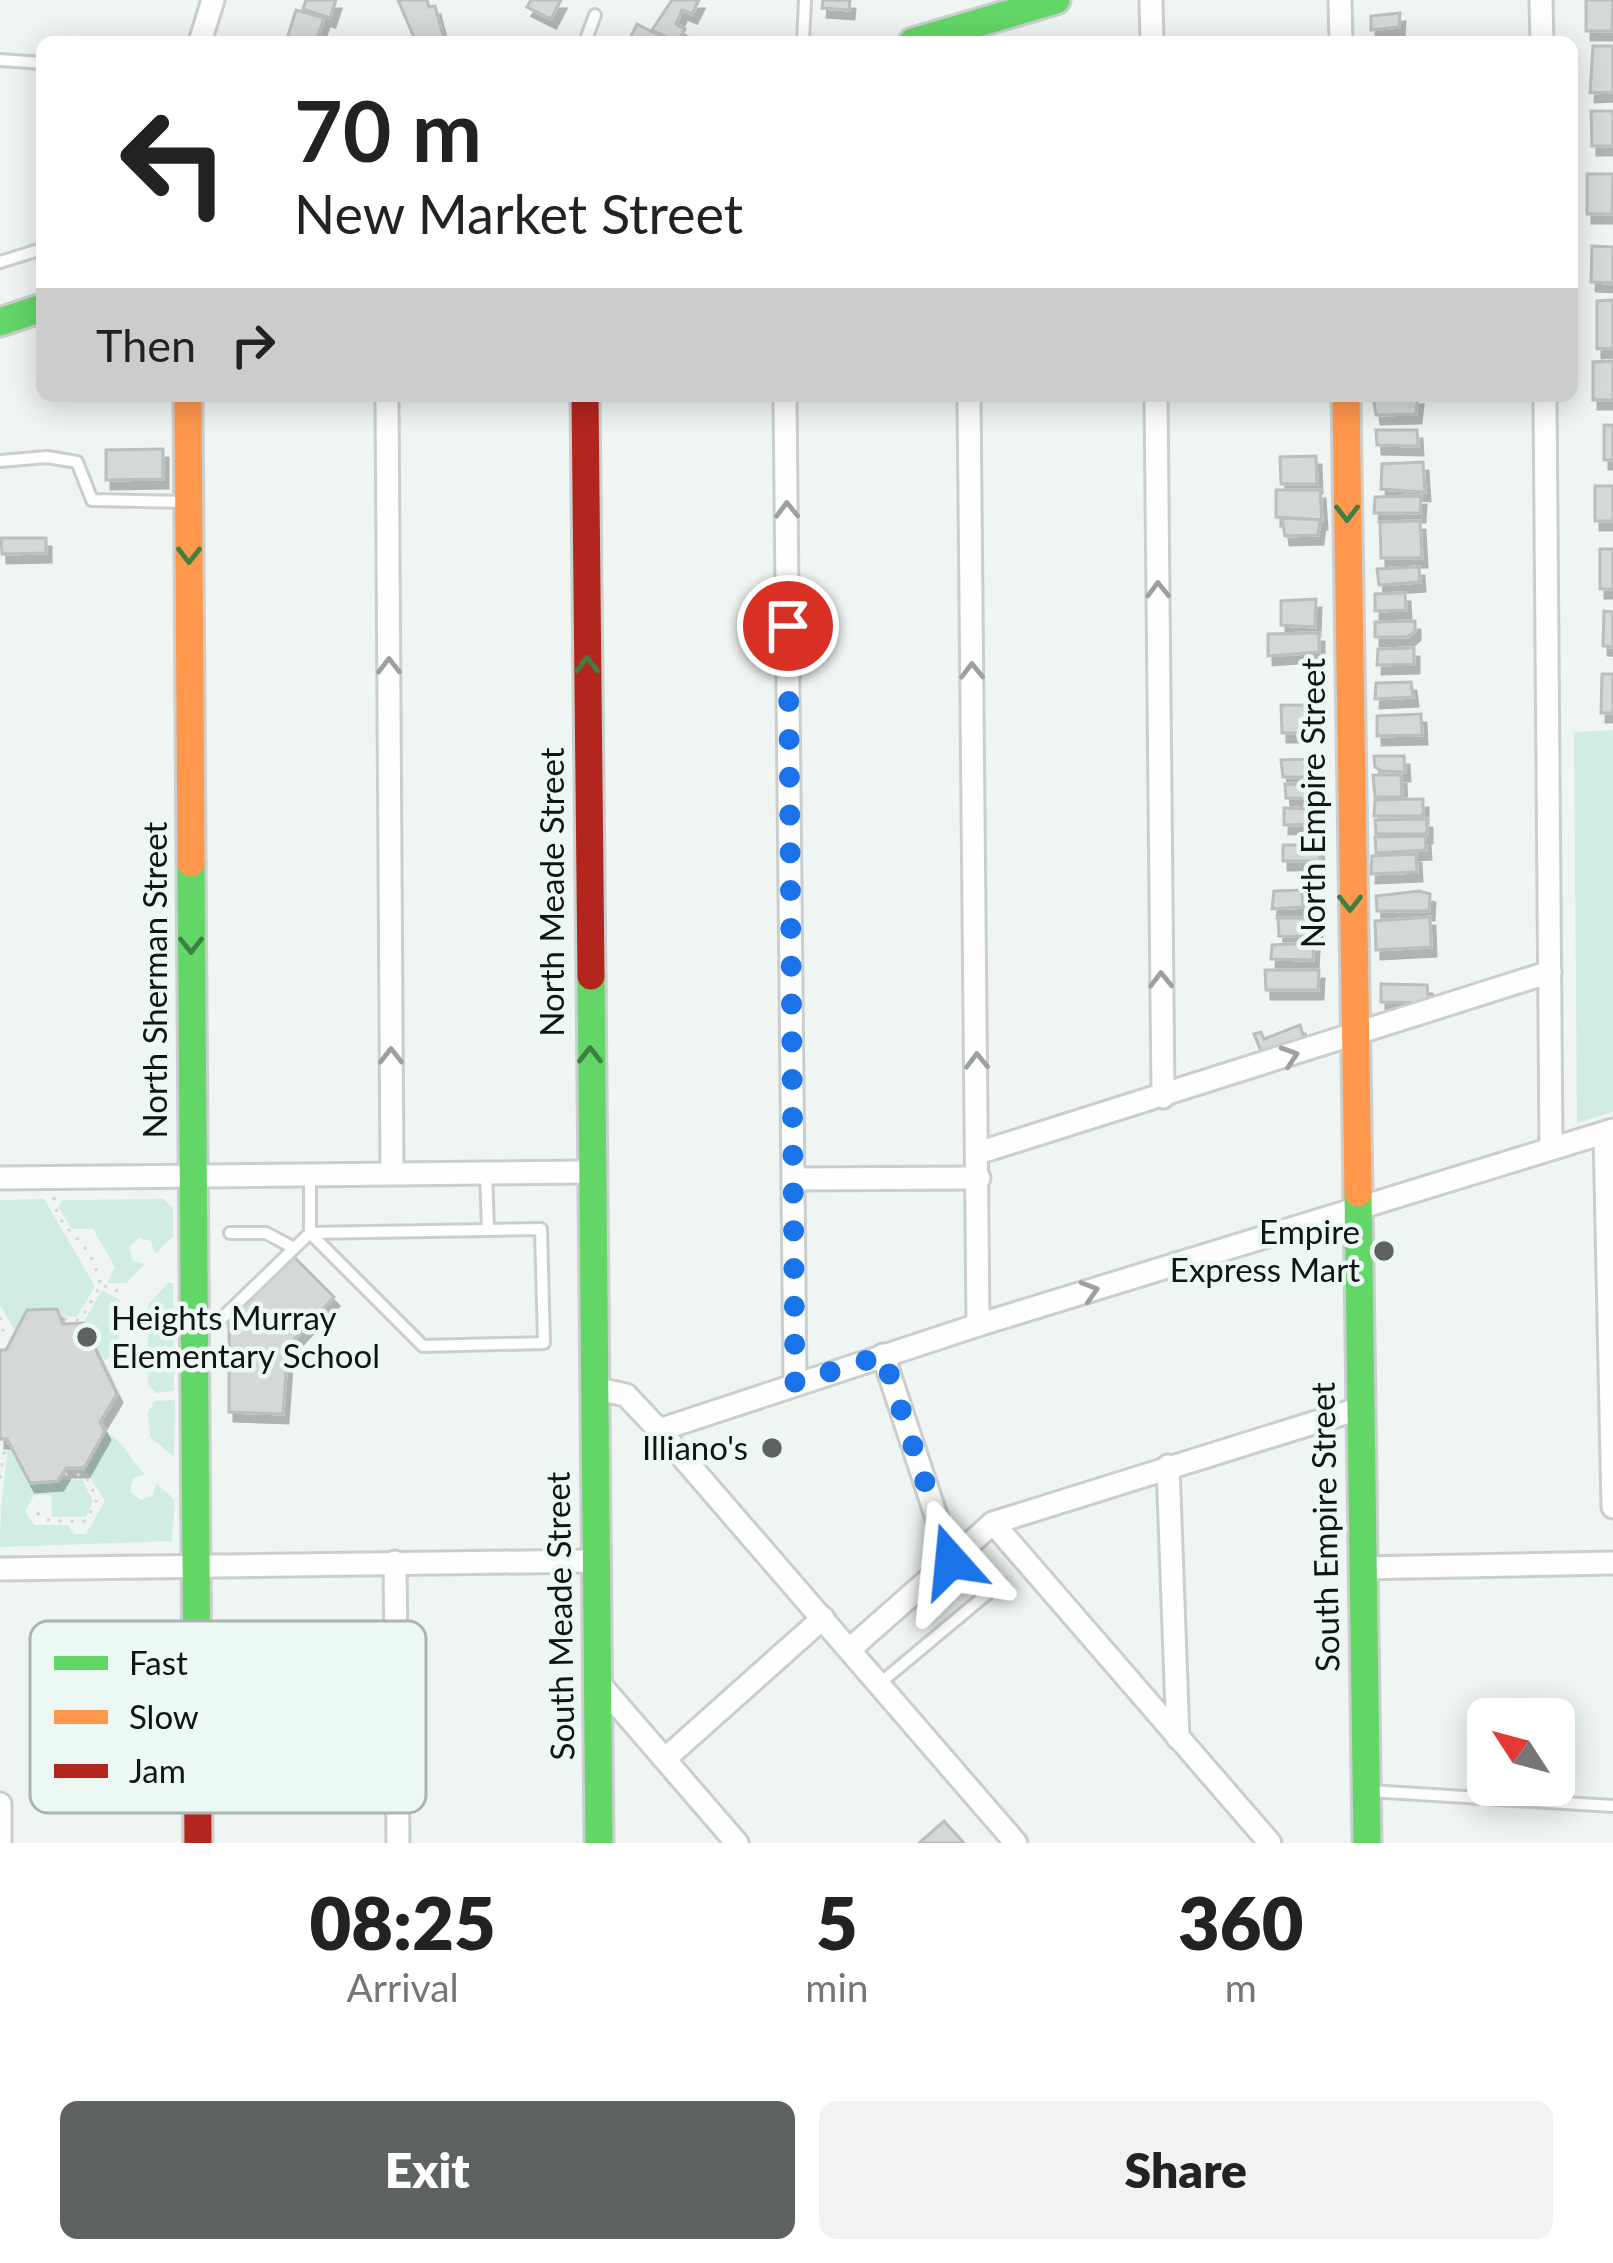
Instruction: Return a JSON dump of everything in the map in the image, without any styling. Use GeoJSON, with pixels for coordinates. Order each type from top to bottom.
{"type":"FeatureCollection","features":[{"type":"Feature","properties":{"kind":"street"},"geometry":{"type":"LineString","coordinates":[[202,36],[212,0]]}},
{"type":"Feature","properties":{"kind":"street"},"geometry":{"type":"LineString","coordinates":[[965,35],[1056,0]]}},
{"type":"Feature","properties":{"kind":"street"},"geometry":{"type":"LineString","coordinates":[[1151,0],[1152,36]]}},
{"type":"Feature","properties":{"kind":"street"},"geometry":{"type":"LineString","coordinates":[[1340,0],[1341,36]]}},
{"type":"Feature","properties":{"kind":"street"},"geometry":{"type":"LineString","coordinates":[[1541,0],[1542,36]]}},
{"type":"Feature","properties":{"kind":"street"},"geometry":{"type":"LineString","coordinates":[[0,322],[36,310]]}},
{"type":"Feature","properties":{"kind":"street","name":"North Sherman Street"},"geometry":{"type":"LineString","coordinates":[[188,402],[200,1495],[196,1621]]}},
{"type":"Feature","properties":{"kind":"street"},"geometry":{"type":"LineString","coordinates":[[387,402],[392,1173]]}},
{"type":"Feature","properties":{"kind":"street","name":"North Meade Street"},"geometry":{"type":"LineString","coordinates":[[585,402],[593,1388]]}},
{"type":"Feature","properties":{"kind":"street"},"geometry":{"type":"LineString","coordinates":[[785,402],[795,1383]]}},
{"type":"Feature","properties":{"kind":"street"},"geometry":{"type":"LineString","coordinates":[[969,402],[978,1325]]}},
{"type":"Feature","properties":{"kind":"street"},"geometry":{"type":"LineString","coordinates":[[1156,402],[1163,1097]]}},
{"type":"Feature","properties":{"kind":"street","name":"North Empire Street"},"geometry":{"type":"LineString","coordinates":[[1346,402],[1354,1210]]}},
{"type":"Feature","properties":{"kind":"street"},"geometry":{"type":"LineString","coordinates":[[1545,402],[1551,1147]]}},
{"type":"Feature","properties":{"kind":"street"},"geometry":{"type":"LineString","coordinates":[[978,1153],[1550,972]]}},
{"type":"Feature","properties":{"kind":"street"},"geometry":{"type":"LineString","coordinates":[[659,1430],[978,1325],[1609,1131],[1613,1507]]}},
{"type":"Feature","properties":{"kind":"street"},"geometry":{"type":"LineString","coordinates":[[0,1178],[590,1172]]}},
{"type":"Feature","properties":{"kind":"street"},"geometry":{"type":"LineString","coordinates":[[793,1179],[979,1178]]}},
{"type":"Feature","properties":{"kind":"street","name":"South Empire Street"},"geometry":{"type":"LineString","coordinates":[[1354,1210],[1367,1843]]}},
{"type":"Feature","properties":{"kind":"street"},"geometry":{"type":"LineString","coordinates":[[883,1355],[951,1561]]}},
{"type":"Feature","properties":{"kind":"street"},"geometry":{"type":"LineString","coordinates":[[593,1388],[626,1395],[659,1430],[1016,1843]]}},
{"type":"Feature","properties":{"kind":"street","name":"South Meade Street"},"geometry":{"type":"LineString","coordinates":[[593,1388],[599,1843]]}},
{"type":"Feature","properties":{"kind":"street"},"geometry":{"type":"LineString","coordinates":[[850,1649],[993,1523],[1358,1408]]}},
{"type":"Feature","properties":{"kind":"street"},"geometry":{"type":"LineString","coordinates":[[1168,1466],[1178,1738]]}},
{"type":"Feature","properties":{"kind":"street"},"geometry":{"type":"LineString","coordinates":[[993,1523],[1270,1843]]}},
{"type":"Feature","properties":{"kind":"street"},"geometry":{"type":"LineString","coordinates":[[0,1569],[593,1561]]}},
{"type":"Feature","properties":{"kind":"street"},"geometry":{"type":"LineString","coordinates":[[395,1562],[396,1621]]}},
{"type":"Feature","properties":{"kind":"street"},"geometry":{"type":"LineString","coordinates":[[1362,1568],[1613,1563]]}},
{"type":"Feature","properties":{"kind":"street"},"geometry":{"type":"LineString","coordinates":[[665,1759],[823,1618]]}},
{"type":"Feature","properties":{"kind":"street"},"geometry":{"type":"LineString","coordinates":[[598,1682],[737,1843]]}},
{"type":"Feature","properties":{"kind":"street"},"geometry":{"type":"LineString","coordinates":[[0,1804],[0,1843]]}},
{"type":"Feature","properties":{"kind":"street","name":"North Sherman Street"},"geometry":{"type":"LineString","coordinates":[[198,1813],[198,1843]]}},
{"type":"Feature","properties":{"kind":"street"},"geometry":{"type":"LineString","coordinates":[[398,1813],[398,1843]]}},
{"type":"Feature","properties":{"kind":"lane"},"geometry":{"type":"LineString","coordinates":[[803,36],[805,0]]}},
{"type":"Feature","properties":{"kind":"lane"},"geometry":{"type":"LineString","coordinates":[[587,36],[595,16]]}},
{"type":"Feature","properties":{"kind":"lane"},"geometry":{"type":"LineString","coordinates":[[0,60],[36,63]]}},
{"type":"Feature","properties":{"kind":"lane"},"geometry":{"type":"LineString","coordinates":[[0,262],[36,251]]}},
{"type":"Feature","properties":{"kind":"lane"},"geometry":{"type":"LineString","coordinates":[[0,461],[47,457],[77,462],[92,500],[188,502]]}},
{"type":"Feature","properties":{"kind":"lane"},"geometry":{"type":"LineString","coordinates":[[486,1172],[488,1230]]}},
{"type":"Feature","properties":{"kind":"lane"},"geometry":{"type":"LineString","coordinates":[[196,1328],[218,1322],[310,1233],[541,1229],[544,1343],[423,1346],[310,1233],[310,1174]]}},
{"type":"Feature","properties":{"kind":"lane"},"geometry":{"type":"LineString","coordinates":[[230,1232],[266,1233],[292,1247]]}},
{"type":"Feature","properties":{"kind":"lane"},"geometry":{"type":"LineString","coordinates":[[879,1684],[1000,1583]]}},
{"type":"Feature","properties":{"kind":"lane"},"geometry":{"type":"LineString","coordinates":[[1366,1791],[1613,1806]]}},
{"type":"Feature","properties":{"kind":"path"},"geometry":{"type":"LineString","coordinates":[[54,1195],[55,1209],[68,1233],[88,1250],[101,1285]]}},
{"type":"Feature","properties":{"kind":"path"},"geometry":{"type":"LineString","coordinates":[[101,1285],[124,1293]]}},
{"type":"Feature","properties":{"kind":"path"},"geometry":{"type":"LineString","coordinates":[[64,1319],[80,1320],[101,1285]]}},
{"type":"Feature","properties":{"kind":"path"},"geometry":{"type":"LineString","coordinates":[[0,1317],[5,1340]]}},
{"type":"Feature","properties":{"kind":"path"},"geometry":{"type":"LineString","coordinates":[[0,1478],[5,1448]]}},
{"type":"Feature","properties":{"kind":"path"},"geometry":{"type":"LineString","coordinates":[[37,1513],[50,1521],[86,1521],[97,1499],[85,1475],[63,1474]]}},
{"type":"Feature","properties":{"kind":"green space"},"geometry":{"type":"Polygon","coordinates":[[[1613,730],[1613,1112],[1577,1123],[1574,732],[1613,730]]]}},
{"type":"Feature","properties":{"kind":"green space"},"geometry":{"type":"Polygon","coordinates":[[[44,1199],[95,1286],[77,1317],[62,1316],[57,1309],[28,1310],[15,1332],[0,1305],[0,1200],[44,1199]]]}},
{"type":"Feature","properties":{"kind":"green space"},"geometry":{"type":"Polygon","coordinates":[[[164,1199],[173,1209],[173,1237],[155,1254],[151,1241],[139,1238],[129,1247],[132,1260],[145,1264],[126,1283],[107,1283],[115,1267],[93,1229],[72,1229],[58,1207],[63,1200],[164,1199]]]}},
{"type":"Feature","properties":{"kind":"green space"},"geometry":{"type":"Polygon","coordinates":[[[173,1283],[174,1391],[156,1393],[148,1385],[148,1305],[173,1283]]]}},
{"type":"Feature","properties":{"kind":"green space"},"geometry":{"type":"Polygon","coordinates":[[[102,1290],[120,1300],[118,1352],[105,1360],[83,1323],[102,1290]]]}},
{"type":"Feature","properties":{"kind":"green space"},"geometry":{"type":"Polygon","coordinates":[[[175,1400],[174,1457],[150,1437],[148,1412],[155,1401],[175,1400]]]}},
{"type":"Feature","properties":{"kind":"green space"},"geometry":{"type":"Polygon","coordinates":[[[105,1431],[145,1474],[133,1478],[130,1491],[140,1500],[153,1496],[156,1483],[175,1500],[172,1541],[0,1547],[8,1445],[30,1482],[82,1479],[93,1501],[86,1517],[52,1517],[51,1495],[34,1495],[25,1511],[34,1525],[68,1525],[74,1534],[86,1534],[105,1501],[84,1468],[105,1431]]]}},
{"type":"Feature","properties":{"kind":"building"},"geometry":{"type":"Polygon","coordinates":[[[306,0],[336,0],[330,18],[303,9],[306,0]]]}},
{"type":"Feature","properties":{"kind":"building"},"geometry":{"type":"Polygon","coordinates":[[[398,0],[427,0],[429,7],[435,6],[443,36],[413,36],[398,0]]]}},
{"type":"Feature","properties":{"kind":"building"},"geometry":{"type":"Polygon","coordinates":[[[531,0],[561,0],[551,19],[527,7],[531,0]]]}},
{"type":"Feature","properties":{"kind":"building"},"geometry":{"type":"Polygon","coordinates":[[[672,0],[699,0],[692,14],[682,10],[676,24],[685,29],[681,36],[652,30],[672,0]]]}},
{"type":"Feature","properties":{"kind":"building"},"geometry":{"type":"Polygon","coordinates":[[[823,0],[850,0],[849,10],[822,8],[823,0]]]}},
{"type":"Feature","properties":{"kind":"building"},"geometry":{"type":"Polygon","coordinates":[[[1586,0],[1613,0],[1612,31],[1586,31],[1586,0]]]}},
{"type":"Feature","properties":{"kind":"building"},"geometry":{"type":"Polygon","coordinates":[[[296,10],[324,18],[318,36],[288,36],[296,10]]]}},
{"type":"Feature","properties":{"kind":"building"},"geometry":{"type":"Polygon","coordinates":[[[1400,13],[1399,27],[1371,30],[1371,16],[1400,13]]]}},
{"type":"Feature","properties":{"kind":"building"},"geometry":{"type":"Polygon","coordinates":[[[637,24],[660,36],[631,36],[637,24]]]}},
{"type":"Feature","properties":{"kind":"building"},"geometry":{"type":"Polygon","coordinates":[[[1593,46],[1613,46],[1613,92],[1590,93],[1593,46]]]}},
{"type":"Feature","properties":{"kind":"building"},"geometry":{"type":"Polygon","coordinates":[[[1591,111],[1613,111],[1613,146],[1592,146],[1591,111]]]}},
{"type":"Feature","properties":{"kind":"building"},"geometry":{"type":"Polygon","coordinates":[[[1587,174],[1613,174],[1612,214],[1587,214],[1587,174]]]}},
{"type":"Feature","properties":{"kind":"building"},"geometry":{"type":"Polygon","coordinates":[[[1592,246],[1613,247],[1613,283],[1591,282],[1592,246]]]}},
{"type":"Feature","properties":{"kind":"building"},"geometry":{"type":"Polygon","coordinates":[[[1613,300],[1613,348],[1597,349],[1597,301],[1613,300]]]}},
{"type":"Feature","properties":{"kind":"building"},"geometry":{"type":"Polygon","coordinates":[[[1613,361],[1613,400],[1593,400],[1593,362],[1613,361]]]}},
{"type":"Feature","properties":{"kind":"building"},"geometry":{"type":"Polygon","coordinates":[[[1374,402],[1417,402],[1416,414],[1376,415],[1374,402]]]}},
{"type":"Feature","properties":{"kind":"building"},"geometry":{"type":"Polygon","coordinates":[[[1604,425],[1613,425],[1613,460],[1604,460],[1604,425]]]}},
{"type":"Feature","properties":{"kind":"building"},"geometry":{"type":"Polygon","coordinates":[[[1376,430],[1417,430],[1418,446],[1377,445],[1376,430]]]}},
{"type":"Feature","properties":{"kind":"building"},"geometry":{"type":"Polygon","coordinates":[[[163,449],[163,479],[106,480],[106,450],[163,449]]]}},
{"type":"Feature","properties":{"kind":"building"},"geometry":{"type":"Polygon","coordinates":[[[1316,456],[1317,484],[1281,484],[1280,457],[1316,456]]]}},
{"type":"Feature","properties":{"kind":"building"},"geometry":{"type":"Polygon","coordinates":[[[1423,462],[1425,492],[1381,489],[1382,464],[1423,462]]]}},
{"type":"Feature","properties":{"kind":"building"},"geometry":{"type":"Polygon","coordinates":[[[1595,486],[1613,486],[1613,521],[1595,521],[1595,486]]]}},
{"type":"Feature","properties":{"kind":"building"},"geometry":{"type":"Polygon","coordinates":[[[1276,490],[1320,490],[1322,520],[1276,517],[1276,490]]]}},
{"type":"Feature","properties":{"kind":"building"},"geometry":{"type":"Polygon","coordinates":[[[1421,496],[1420,513],[1374,513],[1375,497],[1421,496]]]}},
{"type":"Feature","properties":{"kind":"building"},"geometry":{"type":"Polygon","coordinates":[[[1282,518],[1320,520],[1318,535],[1285,536],[1282,518]]]}},
{"type":"Feature","properties":{"kind":"building"},"geometry":{"type":"Polygon","coordinates":[[[1420,521],[1422,558],[1381,558],[1380,522],[1420,521]]]}},
{"type":"Feature","properties":{"kind":"building"},"geometry":{"type":"Polygon","coordinates":[[[1,538],[46,538],[46,553],[2,554],[1,538]]]}},
{"type":"Feature","properties":{"kind":"building"},"geometry":{"type":"Polygon","coordinates":[[[1600,549],[1613,549],[1613,589],[1600,589],[1600,549]]]}},
{"type":"Feature","properties":{"kind":"building"},"geometry":{"type":"Polygon","coordinates":[[[1419,567],[1420,582],[1379,585],[1377,569],[1419,567]]]}},
{"type":"Feature","properties":{"kind":"building"},"geometry":{"type":"Polygon","coordinates":[[[1405,593],[1406,610],[1375,611],[1375,594],[1405,593]]]}},
{"type":"Feature","properties":{"kind":"building"},"geometry":{"type":"Polygon","coordinates":[[[1316,599],[1315,627],[1281,625],[1281,601],[1316,599]]]}},
{"type":"Feature","properties":{"kind":"building"},"geometry":{"type":"Polygon","coordinates":[[[1604,611],[1613,612],[1613,647],[1603,646],[1604,611]]]}},
{"type":"Feature","properties":{"kind":"building"},"geometry":{"type":"Polygon","coordinates":[[[1415,621],[1415,631],[1408,637],[1375,637],[1375,622],[1415,621]]]}},
{"type":"Feature","properties":{"kind":"building"},"geometry":{"type":"Polygon","coordinates":[[[1319,633],[1319,652],[1268,656],[1268,634],[1319,633]]]}},
{"type":"Feature","properties":{"kind":"building"},"geometry":{"type":"Polygon","coordinates":[[[1414,648],[1414,664],[1377,665],[1378,649],[1414,648]]]}},
{"type":"Feature","properties":{"kind":"building"},"geometry":{"type":"Polygon","coordinates":[[[1602,674],[1613,674],[1613,713],[1601,713],[1602,674]]]}},
{"type":"Feature","properties":{"kind":"building"},"geometry":{"type":"Polygon","coordinates":[[[1411,682],[1413,697],[1375,699],[1376,683],[1411,682]]]}},
{"type":"Feature","properties":{"kind":"building"},"geometry":{"type":"Polygon","coordinates":[[[1281,705],[1319,705],[1321,733],[1282,733],[1281,705]]]}},
{"type":"Feature","properties":{"kind":"building"},"geometry":{"type":"Polygon","coordinates":[[[1421,714],[1422,735],[1377,736],[1377,716],[1421,714]]]}},
{"type":"Feature","properties":{"kind":"building"},"geometry":{"type":"Polygon","coordinates":[[[1374,756],[1404,756],[1405,772],[1381,771],[1375,767],[1374,756]]]}},
{"type":"Feature","properties":{"kind":"building"},"geometry":{"type":"Polygon","coordinates":[[[1317,759],[1318,777],[1283,777],[1281,760],[1317,759]]]}},
{"type":"Feature","properties":{"kind":"building"},"geometry":{"type":"Polygon","coordinates":[[[1373,775],[1401,775],[1402,797],[1375,797],[1373,775]]]}},
{"type":"Feature","properties":{"kind":"building"},"geometry":{"type":"Polygon","coordinates":[[[1285,784],[1320,785],[1320,799],[1286,798],[1285,784]]]}},
{"type":"Feature","properties":{"kind":"building"},"geometry":{"type":"Polygon","coordinates":[[[1423,799],[1423,816],[1374,816],[1375,800],[1423,799]]]}},
{"type":"Feature","properties":{"kind":"building"},"geometry":{"type":"Polygon","coordinates":[[[1284,808],[1317,809],[1317,824],[1284,825],[1284,808]]]}},
{"type":"Feature","properties":{"kind":"building"},"geometry":{"type":"Polygon","coordinates":[[[1427,819],[1427,834],[1376,834],[1375,820],[1427,819]]]}},
{"type":"Feature","properties":{"kind":"building"},"geometry":{"type":"Polygon","coordinates":[[[1425,836],[1426,850],[1376,853],[1375,837],[1425,836]]]}},
{"type":"Feature","properties":{"kind":"building"},"geometry":{"type":"Polygon","coordinates":[[[1283,845],[1318,845],[1320,861],[1283,861],[1283,845]]]}},
{"type":"Feature","properties":{"kind":"building"},"geometry":{"type":"Polygon","coordinates":[[[1416,854],[1417,872],[1371,874],[1372,856],[1416,854]]]}},
{"type":"Feature","properties":{"kind":"building"},"geometry":{"type":"Polygon","coordinates":[[[1302,890],[1303,907],[1272,909],[1274,891],[1302,890]]]}},
{"type":"Feature","properties":{"kind":"building"},"geometry":{"type":"Polygon","coordinates":[[[1430,894],[1429,911],[1377,911],[1376,896],[1430,894]]]}},
{"type":"Feature","properties":{"kind":"building"},"geometry":{"type":"Polygon","coordinates":[[[1430,917],[1431,947],[1376,950],[1375,921],[1430,917]]]}},
{"type":"Feature","properties":{"kind":"building"},"geometry":{"type":"Polygon","coordinates":[[[1278,918],[1317,918],[1317,937],[1279,936],[1278,918]]]}},
{"type":"Feature","properties":{"kind":"building"},"geometry":{"type":"Polygon","coordinates":[[[1314,943],[1313,960],[1271,959],[1272,945],[1314,943]]]}},
{"type":"Feature","properties":{"kind":"building"},"geometry":{"type":"Polygon","coordinates":[[[1265,970],[1319,970],[1318,990],[1266,990],[1265,970]]]}},
{"type":"Feature","properties":{"kind":"building"},"geometry":{"type":"Polygon","coordinates":[[[1381,984],[1427,985],[1429,1003],[1381,1002],[1381,984]]]}},
{"type":"Feature","properties":{"kind":"building"},"geometry":{"type":"Polygon","coordinates":[[[1300,1025],[1305,1041],[1262,1054],[1254,1034],[1261,1032],[1264,1039],[1300,1025]]]}},
{"type":"Feature","properties":{"kind":"building"},"geometry":{"type":"Polygon","coordinates":[[[293,1256],[334,1297],[288,1346],[283,1414],[229,1412],[229,1317],[293,1256]]]}},
{"type":"Feature","properties":{"kind":"building","name":"Heights Murray Elementary School"},"geometry":{"type":"Polygon","coordinates":[[[57,1309],[63,1324],[83,1323],[117,1394],[100,1422],[105,1431],[84,1468],[66,1468],[58,1481],[30,1483],[7,1439],[0,1439],[0,1350],[6,1350],[27,1310],[57,1309]]]}},
{"type":"Feature","properties":{"kind":"building"},"geometry":{"type":"Polygon","coordinates":[[[944,1821],[964,1843],[919,1843],[944,1821]]]}},
{"type":"Feature","properties":{"kind":"traffic: fast"},"geometry":{"type":"LineString","coordinates":[[933,36],[1056,0]]}},
{"type":"Feature","properties":{"kind":"traffic: fast"},"geometry":{"type":"LineString","coordinates":[[0,322],[36,310]]}},
{"type":"Feature","properties":{"kind":"traffic: fast"},"geometry":{"type":"LineString","coordinates":[[191,863],[196,1621]]}},
{"type":"Feature","properties":{"kind":"traffic: fast"},"geometry":{"type":"LineString","coordinates":[[591,976],[599,1843]]}},
{"type":"Feature","properties":{"kind":"traffic: fast"},"geometry":{"type":"LineString","coordinates":[[1358,1193],[1367,1843]]}},
{"type":"Feature","properties":{"kind":"traffic: slow"},"geometry":{"type":"LineString","coordinates":[[188,402],[191,863]]}},
{"type":"Feature","properties":{"kind":"traffic: slow"},"geometry":{"type":"LineString","coordinates":[[1346,402],[1358,1193]]}},
{"type":"Feature","properties":{"kind":"traffic: jam"},"geometry":{"type":"LineString","coordinates":[[585,402],[591,976]]}},
{"type":"Feature","properties":{"kind":"traffic: jam"},"geometry":{"type":"LineString","coordinates":[[198,1813],[198,1843]]}},
{"type":"Feature","properties":{"kind":"place","name":"Empire Express Mart"},"geometry":{"type":"Point","coordinates":[1384,1251]}},
{"type":"Feature","properties":{"kind":"place","name":"Heights Murray Elementary School"},"geometry":{"type":"Point","coordinates":[87,1337]}},
{"type":"Feature","properties":{"kind":"place","name":"Illiano's"},"geometry":{"type":"Point","coordinates":[772,1448]}},
{"type":"Feature","properties":{"kind":"route"},"geometry":{"type":"LineString","coordinates":[[788,626],[795,1383],[883,1355],[951,1561]]}}]}
